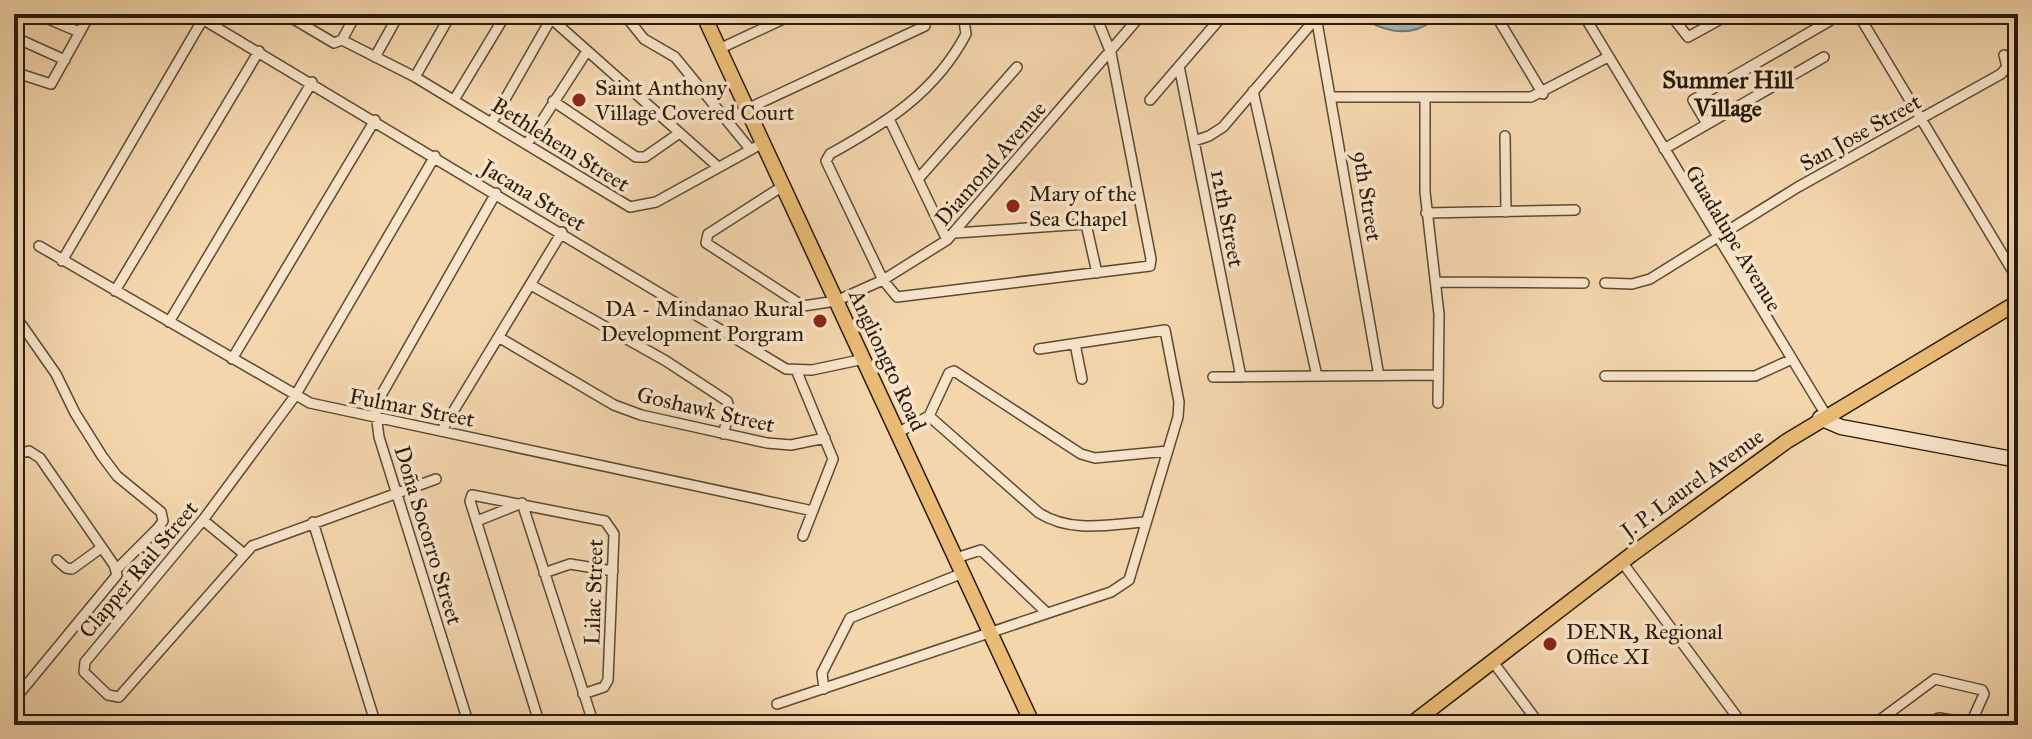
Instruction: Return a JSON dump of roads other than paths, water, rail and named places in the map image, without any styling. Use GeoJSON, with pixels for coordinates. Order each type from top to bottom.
{"type":"FeatureCollection","features":[{"type":"Feature","properties":{"kind":"main road","name":"Angliongto Road"},"geometry":{"type":"LineString","coordinates":[[703,14],[747,109],[757,146],[783,186],[1033,725]]}},
{"type":"Feature","properties":{"kind":"main road","name":"J. P. Laurel Avenue"},"geometry":{"type":"LineString","coordinates":[[1410,725],[1622,562],[1826,419],[2018,302]]}},
{"type":"Feature","properties":{"kind":"street"},"geometry":{"type":"LineString","coordinates":[[37,14],[79,32]]}},
{"type":"Feature","properties":{"kind":"street"},"geometry":{"type":"LineString","coordinates":[[14,72],[49,85],[90,14]]}},
{"type":"Feature","properties":{"kind":"street","name":"Bethlehem Street"},"geometry":{"type":"LineString","coordinates":[[285,14],[334,43],[342,40],[415,77],[630,207],[656,202],[757,146]]}},
{"type":"Feature","properties":{"kind":"street"},"geometry":{"type":"LineString","coordinates":[[342,40],[356,14]]}},
{"type":"Feature","properties":{"kind":"street"},"geometry":{"type":"LineString","coordinates":[[375,57],[399,14]]}},
{"type":"Feature","properties":{"kind":"street"},"geometry":{"type":"LineString","coordinates":[[415,77],[451,14]]}},
{"type":"Feature","properties":{"kind":"street"},"geometry":{"type":"LineString","coordinates":[[454,100],[506,14]]}},
{"type":"Feature","properties":{"kind":"street"},"geometry":{"type":"LineString","coordinates":[[624,14],[644,39],[675,57],[757,146]]}},
{"type":"Feature","properties":{"kind":"street"},"geometry":{"type":"LineString","coordinates":[[719,49],[794,14]]}},
{"type":"Feature","properties":{"kind":"street"},"geometry":{"type":"LineString","coordinates":[[963,14],[966,34],[921,96],[890,121],[830,154],[826,161],[883,280],[897,297],[1146,268],[1151,259],[1111,53],[1095,14]]}},
{"type":"Feature","properties":{"kind":"street","name":"Diamond Avenue"},"geometry":{"type":"LineString","coordinates":[[783,186],[708,234],[706,243],[796,304],[811,307],[836,301],[883,280],[951,236],[1142,14]]}},
{"type":"Feature","properties":{"kind":"street"},"geometry":{"type":"LineString","coordinates":[[1150,100],[1224,14]]}},
{"type":"Feature","properties":{"kind":"street"},"geometry":{"type":"LineString","coordinates":[[1495,14],[1543,94]]}},
{"type":"Feature","properties":{"kind":"street","name":"Guadalupe Avenue"},"geometry":{"type":"LineString","coordinates":[[1583,14],[1826,419]]}},
{"type":"Feature","properties":{"kind":"street"},"geometry":{"type":"LineString","coordinates":[[1670,14],[1688,37],[1730,14]]}},
{"type":"Feature","properties":{"kind":"street"},"geometry":{"type":"LineString","coordinates":[[1858,14],[2018,280]]}},
{"type":"Feature","properties":{"kind":"street"},"geometry":{"type":"LineString","coordinates":[[492,122],[551,15],[678,134],[717,166]]}},
{"type":"Feature","properties":{"kind":"street"},"geometry":{"type":"LineString","coordinates":[[62,261],[198,17]]}},
{"type":"Feature","properties":{"kind":"street","name":"Jacana Street"},"geometry":{"type":"LineString","coordinates":[[198,17],[312,82],[777,364],[797,372]]}},
{"type":"Feature","properties":{"kind":"street"},"geometry":{"type":"LineString","coordinates":[[1194,141],[1217,131],[1317,19]]}},
{"type":"Feature","properties":{"kind":"street","name":"9th Street"},"geometry":{"type":"LineString","coordinates":[[1317,19],[1333,97],[1379,376]]}},
{"type":"Feature","properties":{"kind":"street"},"geometry":{"type":"LineString","coordinates":[[1707,124],[1693,100],[1831,20]]}},
{"type":"Feature","properties":{"kind":"street"},"geometry":{"type":"LineString","coordinates":[[747,109],[925,26]]}},
{"type":"Feature","properties":{"kind":"street"},"geometry":{"type":"LineString","coordinates":[[14,37],[65,60]]}},
{"type":"Feature","properties":{"kind":"street"},"geometry":{"type":"LineString","coordinates":[[115,291],[259,51]]}},
{"type":"Feature","properties":{"kind":"street"},"geometry":{"type":"LineString","coordinates":[[527,144],[587,51]]}},
{"type":"Feature","properties":{"kind":"street","name":"San Jose Street"},"geometry":{"type":"LineString","coordinates":[[1605,283],[1645,281],[1715,236],[2005,71],[2004,55]]}},
{"type":"Feature","properties":{"kind":"street"},"geometry":{"type":"LineString","coordinates":[[1333,97],[1520,98],[1543,94],[1608,57]]}},
{"type":"Feature","properties":{"kind":"street"},"geometry":{"type":"LineString","coordinates":[[1664,149],[1824,57]]}},
{"type":"Feature","properties":{"kind":"street","name":"12th Street"},"geometry":{"type":"LineString","coordinates":[[1179,66],[1241,377]]}},
{"type":"Feature","properties":{"kind":"street"},"geometry":{"type":"LineString","coordinates":[[919,178],[1017,67]]}},
{"type":"Feature","properties":{"kind":"street"},"geometry":{"type":"LineString","coordinates":[[169,322],[312,82]]}},
{"type":"Feature","properties":{"kind":"street"},"geometry":{"type":"LineString","coordinates":[[1253,91],[1317,376]]}},
{"type":"Feature","properties":{"kind":"street"},"geometry":{"type":"LineString","coordinates":[[1425,99],[1426,213],[1436,282],[1438,403]]}},
{"type":"Feature","properties":{"kind":"street"},"geometry":{"type":"LineString","coordinates":[[553,101],[636,157],[645,157],[678,134]]}},
{"type":"Feature","properties":{"kind":"street"},"geometry":{"type":"LineString","coordinates":[[232,359],[375,120]]}},
{"type":"Feature","properties":{"kind":"street"},"geometry":{"type":"LineString","coordinates":[[890,121],[951,236],[1086,224],[1097,273]]}},
{"type":"Feature","properties":{"kind":"street"},"geometry":{"type":"LineString","coordinates":[[1505,136],[1506,212]]}},
{"type":"Feature","properties":{"kind":"street","name":"Clapper Rail Street"},"geometry":{"type":"LineString","coordinates":[[435,156],[295,396],[203,520],[85,662],[84,672],[108,695],[115,698],[123,694],[243,553],[258,542],[436,479]]}},
{"type":"Feature","properties":{"kind":"street"},"geometry":{"type":"LineString","coordinates":[[375,418],[378,395],[496,193]]}},
{"type":"Feature","properties":{"kind":"street"},"geometry":{"type":"LineString","coordinates":[[1426,213],[1575,210]]}},
{"type":"Feature","properties":{"kind":"street"},"geometry":{"type":"LineString","coordinates":[[442,430],[562,232]]}},
{"type":"Feature","properties":{"kind":"street","name":"Fulmar Street"},"geometry":{"type":"LineString","coordinates":[[39,246],[295,396],[328,409],[442,430],[813,511]]}},
{"type":"Feature","properties":{"kind":"street"},"geometry":{"type":"LineString","coordinates":[[1436,282],[1584,283]]}},
{"type":"Feature","properties":{"kind":"street"},"geometry":{"type":"LineString","coordinates":[[531,285],[666,361],[727,401],[730,411],[723,434]]}},
{"type":"Feature","properties":{"kind":"street"},"geometry":{"type":"LineString","coordinates":[[14,314],[56,374],[102,456],[117,476],[161,512],[163,521],[14,700]]}},
{"type":"Feature","properties":{"kind":"street"},"geometry":{"type":"LineString","coordinates":[[777,704],[1047,613],[1124,585],[1129,580],[1144,522],[1168,451],[1179,402],[1165,330],[1039,349]]}},
{"type":"Feature","properties":{"kind":"street","name":"Goshawk Street"},"geometry":{"type":"LineString","coordinates":[[500,338],[614,405],[641,415],[723,434],[791,445],[825,438]]}},
{"type":"Feature","properties":{"kind":"street"},"geometry":{"type":"LineString","coordinates":[[1075,344],[1082,379]]}},
{"type":"Feature","properties":{"kind":"street"},"geometry":{"type":"LineString","coordinates":[[803,536],[833,465],[797,372],[864,359]]}},
{"type":"Feature","properties":{"kind":"street"},"geometry":{"type":"LineString","coordinates":[[1605,376],[1755,376],[1790,361]]}},
{"type":"Feature","properties":{"kind":"street"},"geometry":{"type":"LineString","coordinates":[[899,432],[929,416],[947,375],[954,371],[1081,454],[1095,458],[1168,451]]}},
{"type":"Feature","properties":{"kind":"street"},"geometry":{"type":"LineString","coordinates":[[1213,377],[1438,375]]}},
{"type":"Feature","properties":{"kind":"street"},"geometry":{"type":"LineString","coordinates":[[929,416],[1054,523],[1068,526],[1144,522]]}},
{"type":"Feature","properties":{"kind":"street","name":"Doña Socorro Street"},"geometry":{"type":"LineString","coordinates":[[375,418],[469,725]]}},
{"type":"Feature","properties":{"kind":"street"},"geometry":{"type":"LineString","coordinates":[[1826,419],[2018,460]]}},
{"type":"Feature","properties":{"kind":"street"},"geometry":{"type":"LineString","coordinates":[[14,455],[29,451],[40,458],[116,575]]}},
{"type":"Feature","properties":{"kind":"street","name":"Lilac Street"},"geometry":{"type":"LineString","coordinates":[[477,521],[471,496],[478,494],[609,522],[614,534],[608,680],[604,687],[583,694]]}},
{"type":"Feature","properties":{"kind":"street"},"geometry":{"type":"LineString","coordinates":[[540,725],[477,521],[522,503],[594,725]]}},
{"type":"Feature","properties":{"kind":"street"},"geometry":{"type":"LineString","coordinates":[[203,520],[243,553]]}},
{"type":"Feature","properties":{"kind":"street"},"geometry":{"type":"LineString","coordinates":[[313,522],[376,725]]}},
{"type":"Feature","properties":{"kind":"street"},"geometry":{"type":"LineString","coordinates":[[57,560],[72,569],[101,548]]}},
{"type":"Feature","properties":{"kind":"street"},"geometry":{"type":"LineString","coordinates":[[956,558],[981,550],[1047,613]]}},
{"type":"Feature","properties":{"kind":"street"},"geometry":{"type":"LineString","coordinates":[[1622,562],[1743,725]]}},
{"type":"Feature","properties":{"kind":"street"},"geometry":{"type":"LineString","coordinates":[[544,573],[570,564],[613,571]]}},
{"type":"Feature","properties":{"kind":"street"},"geometry":{"type":"LineString","coordinates":[[824,689],[822,673],[850,618],[963,573]]}},
{"type":"Feature","properties":{"kind":"street"},"geometry":{"type":"LineString","coordinates":[[14,584],[14,591]]}},
{"type":"Feature","properties":{"kind":"street"},"geometry":{"type":"LineString","coordinates":[[1493,662],[1540,725]]}},
{"type":"Feature","properties":{"kind":"street"},"geometry":{"type":"LineString","coordinates":[[1877,722],[1935,679],[1984,694],[1971,723],[1939,718],[1924,725]]}},
{"type":"Feature","properties":{"kind":"street"},"geometry":{"type":"LineString","coordinates":[[1877,722],[1895,725]]}},
{"type":"Feature","properties":{"kind":"place","name":"Saint Anthony Village Covered Court"},"geometry":{"type":"Point","coordinates":[579,100]}},
{"type":"Feature","properties":{"kind":"place","name":"Mary of the Sea Chapel"},"geometry":{"type":"Point","coordinates":[1013,206]}},
{"type":"Feature","properties":{"kind":"place","name":"DA - Mindanao Rural Development Porgram"},"geometry":{"type":"Point","coordinates":[820,321]}},
{"type":"Feature","properties":{"kind":"place","name":"DENR, Regional Office XI"},"geometry":{"type":"Point","coordinates":[1550,644]}},
{"type":"Feature","properties":{"kind":"district","name":"Summer Hill Village"},"geometry":{"type":"Point","coordinates":[1728,94]}}]}
